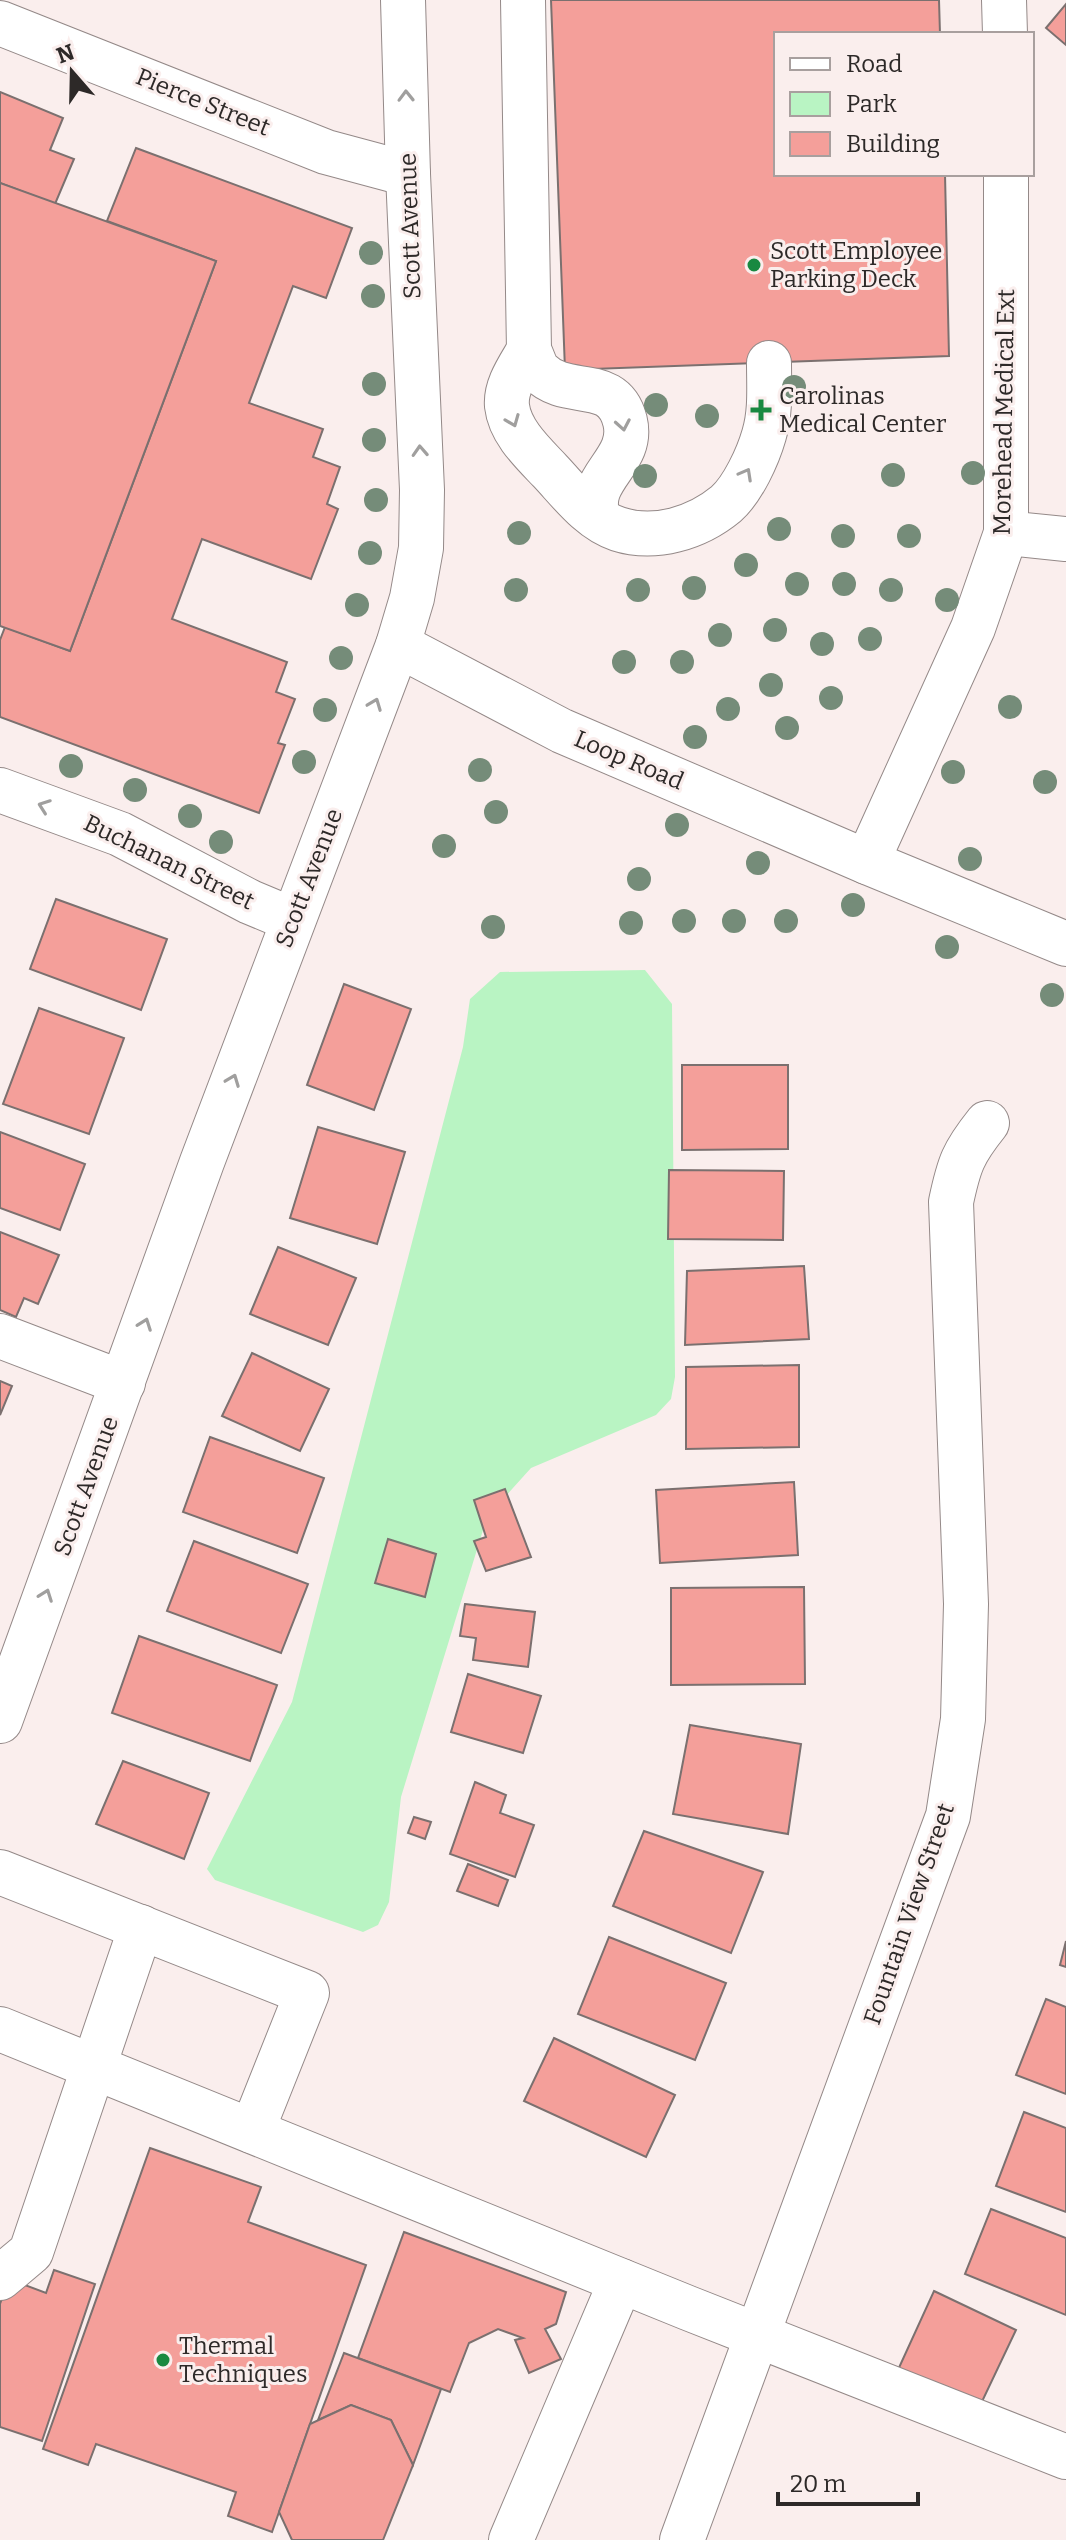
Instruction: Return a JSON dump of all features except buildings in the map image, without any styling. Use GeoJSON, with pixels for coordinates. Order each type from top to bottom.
{"type":"FeatureCollection","features":[{"type":"Feature","properties":{"kind":"street"},"geometry":{"type":"LineString","coordinates":[[1004,0],[1005,32]]}},
{"type":"Feature","properties":{"kind":"street","name":"Scott Avenue"},"geometry":{"type":"LineString","coordinates":[[0,1721],[13,1646],[123,1383],[202,1162],[398,645],[412,598],[421,548],[422,490],[408,174],[405,1]]}},
{"type":"Feature","properties":{"kind":"street"},"geometry":{"type":"LineString","coordinates":[[522,1],[529,350],[539,371],[556,382],[576,389],[600,390],[615,400],[625,422],[625,448],[597,490],[593,503],[598,517]]}},
{"type":"Feature","properties":{"kind":"street","name":"Pierce Street"},"geometry":{"type":"LineString","coordinates":[[0,23],[326,152],[408,174]]}},
{"type":"Feature","properties":{"kind":"street","name":"Morehead Medical Ext"},"geometry":{"type":"LineString","coordinates":[[867,862],[973,628],[1006,533],[1006,176]]}},
{"type":"Feature","properties":{"kind":"street"},"geometry":{"type":"LineString","coordinates":[[529,350],[511,382],[507,405],[517,432],[530,450],[589,511],[616,529],[646,535],[691,527],[728,502],[745,477],[764,436],[769,407],[769,363]]}},
{"type":"Feature","properties":{"kind":"street"},"geometry":{"type":"LineString","coordinates":[[1006,533],[1066,539]]}},
{"type":"Feature","properties":{"kind":"street","name":"Loop Road"},"geometry":{"type":"LineString","coordinates":[[398,645],[562,731],[1066,944]]}},
{"type":"Feature","properties":{"kind":"street","name":"Buchanan Street"},"geometry":{"type":"LineString","coordinates":[[0,790],[120,834],[250,902],[293,920]]}},
{"type":"Feature","properties":{"kind":"street","name":"Fountain View Street"},"geometry":{"type":"LineString","coordinates":[[682,2540],[948,1816],[963,1719],[966,1604],[951,1202],[966,1149],[987,1123]]}},
{"type":"Feature","properties":{"kind":"street"},"geometry":{"type":"LineString","coordinates":[[0,1336],[123,1383]]}},
{"type":"Feature","properties":{"kind":"street"},"geometry":{"type":"LineString","coordinates":[[0,1872],[307,1993],[252,2131]]}},
{"type":"Feature","properties":{"kind":"street"},"geometry":{"type":"LineString","coordinates":[[0,2278],[31,2252],[141,1927]]}},
{"type":"Feature","properties":{"kind":"street"},"geometry":{"type":"LineString","coordinates":[[0,2029],[757,2336],[1066,2457]]}},
{"type":"Feature","properties":{"kind":"street"},"geometry":{"type":"LineString","coordinates":[[511,2540],[621,2281]]}},
{"type":"Feature","properties":{"kind":"green space"},"geometry":{"type":"Polygon","coordinates":[[[645,970],[672,1004],[675,1377],[671,1399],[656,1415],[531,1468],[487,1517],[401,1797],[389,1902],[378,1925],[363,1932],[215,1880],[207,1869],[292,1702],[463,1047],[470,999],[500,972],[645,970]]]}},
{"type":"Feature","properties":{"kind":"place","name":"Scott Employee Parking Deck"},"geometry":{"type":"Point","coordinates":[754,265]}},
{"type":"Feature","properties":{"kind":"place","name":"Carolinas Medical Center"},"geometry":{"type":"Point","coordinates":[761,410]}},
{"type":"Feature","properties":{"kind":"place","name":"Thermal Techniques"},"geometry":{"type":"Point","coordinates":[163,2360]}}]}
